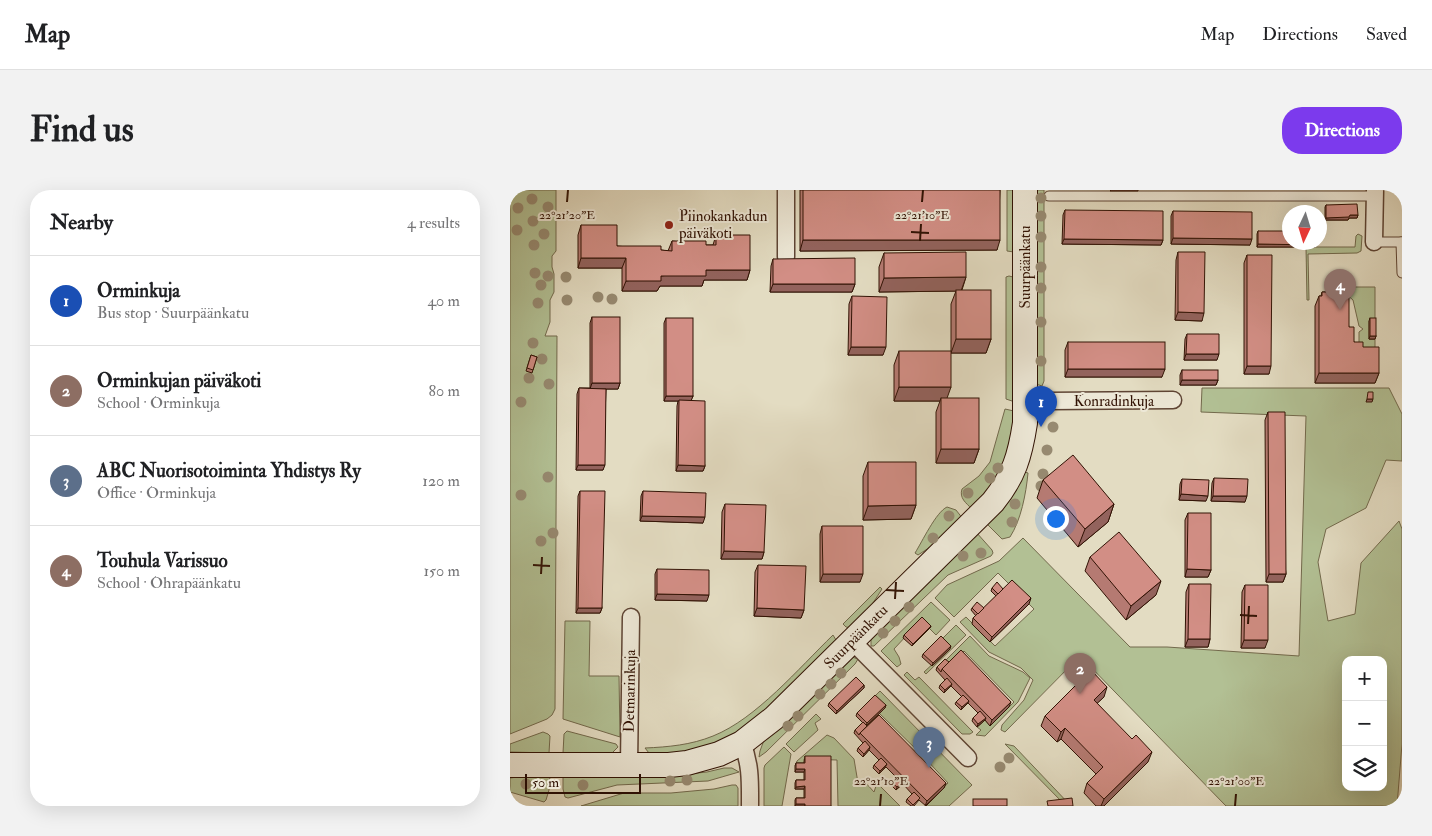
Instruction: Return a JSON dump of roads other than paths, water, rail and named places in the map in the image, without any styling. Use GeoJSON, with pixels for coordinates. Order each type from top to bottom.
{"type":"FeatureCollection","features":[{"type":"Feature","properties":{"kind":"street"},"geometry":{"type":"LineString","coordinates":[[786,190],[786,257]]}},
{"type":"Feature","properties":{"kind":"street","name":"Suurpäänkatu"},"geometry":{"type":"LineString","coordinates":[[510,765],[687,763],[719,754],[742,743],[774,718],[993,502],[1011,478],[1019,458],[1023,440],[1026,398],[1025,190]]}},
{"type":"Feature","properties":{"kind":"street"},"geometry":{"type":"LineString","coordinates":[[1374,242],[1375,193]]}},
{"type":"Feature","properties":{"kind":"street","name":"Konradinkuja"},"geometry":{"type":"LineString","coordinates":[[1026,398],[1049,401],[1173,400]]}},
{"type":"Feature","properties":{"kind":"street","name":"Detmarinkuja"},"geometry":{"type":"LineString","coordinates":[[628,765],[631,617]]}},
{"type":"Feature","properties":{"kind":"street"},"geometry":{"type":"LineString","coordinates":[[852,641],[968,758]]}},
{"type":"Feature","properties":{"kind":"street"},"geometry":{"type":"LineString","coordinates":[[742,743],[750,769],[750,806]]}},
{"type":"Feature","properties":{"kind":"lane"},"geometry":{"type":"LineString","coordinates":[[1049,196],[1375,193]]}},
{"type":"Feature","properties":{"kind":"lane"},"geometry":{"type":"LineString","coordinates":[[1374,242],[1402,242],[1402,273]]}},
{"type":"Feature","properties":{"kind":"place","name":"Piinokankadun päiväkoti"},"geometry":{"type":"Point","coordinates":[669,225]}},
{"type":"Feature","properties":{"kind":"place","name":"Touhula Varissuo"},"geometry":{"type":"Point","coordinates":[1340,310]}},
{"type":"Feature","properties":{"kind":"place","name":"Orminkuja"},"geometry":{"type":"Point","coordinates":[1041,427]}},
{"type":"Feature","properties":{"kind":"place","name":"Orminkujan päiväkoti"},"geometry":{"type":"Point","coordinates":[1080,694]}},
{"type":"Feature","properties":{"kind":"place","name":"ABC Nuorisotoiminta Yhdistys Ry"},"geometry":{"type":"Point","coordinates":[929,768]}}]}
